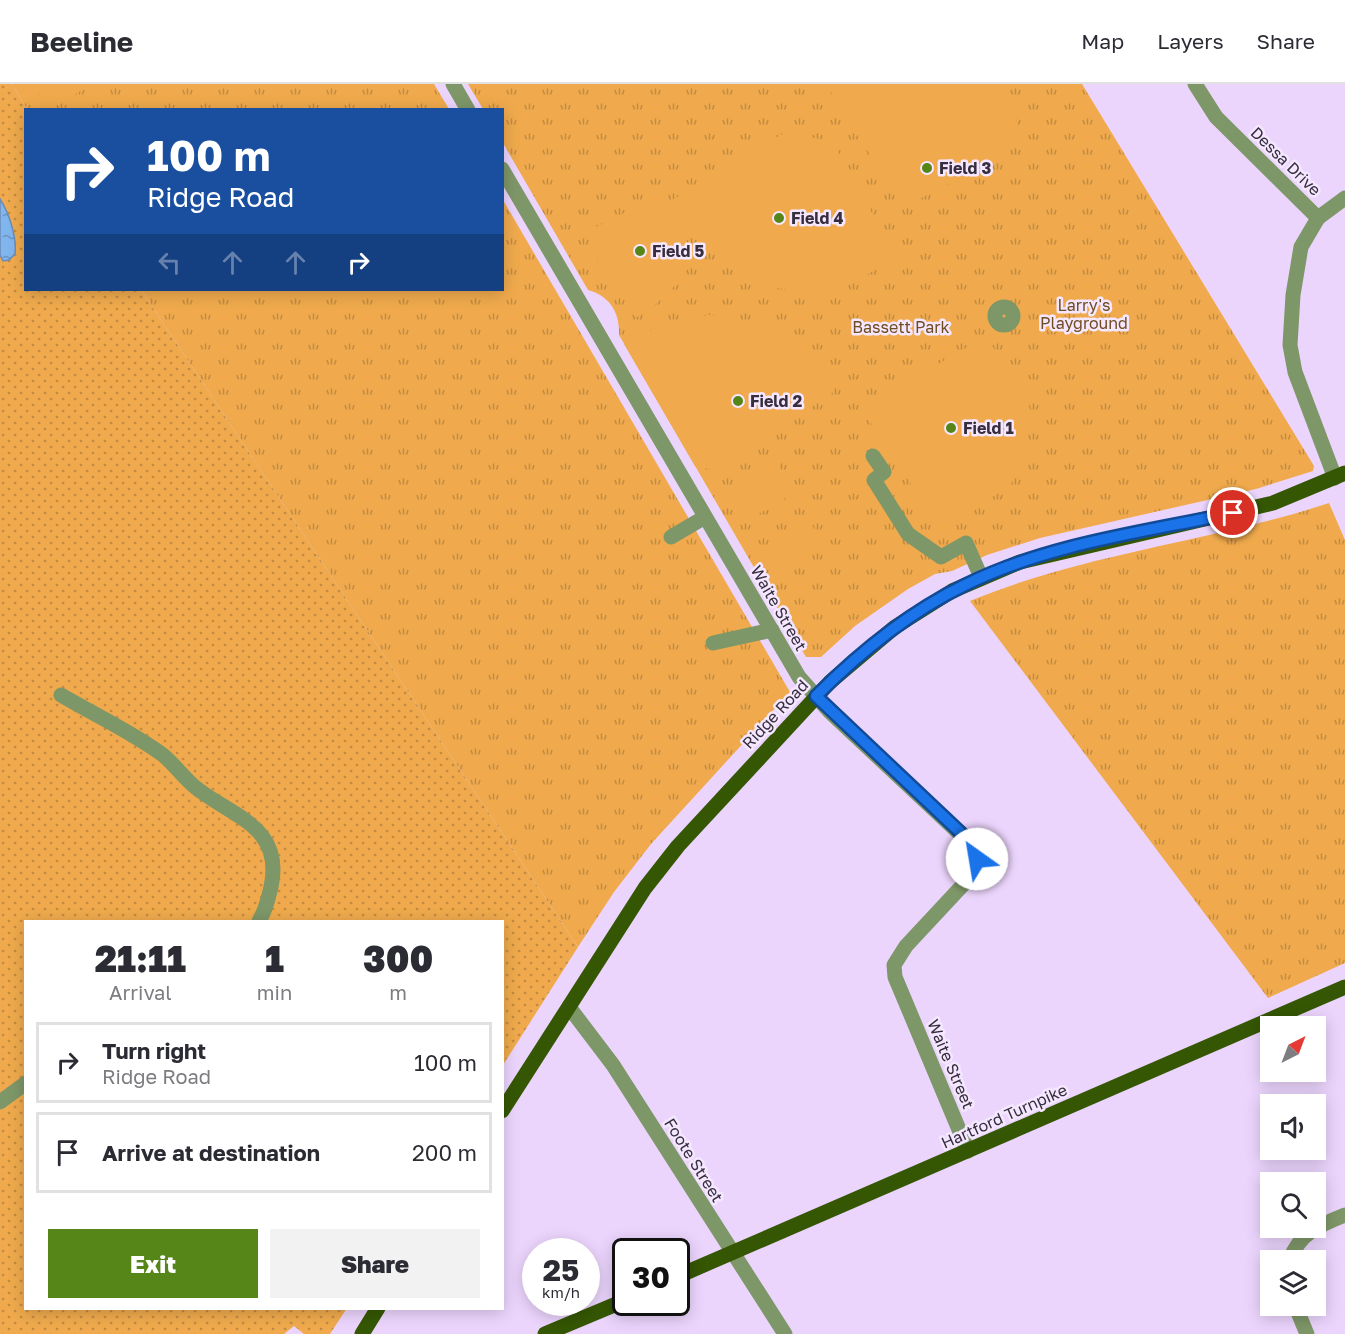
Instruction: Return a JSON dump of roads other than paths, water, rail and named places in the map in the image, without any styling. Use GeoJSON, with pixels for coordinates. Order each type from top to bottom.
{"type":"FeatureCollection","features":[{"type":"Feature","properties":{"kind":"main road","name":"Ridge Road"},"geometry":{"type":"LineString","coordinates":[[504,1108],[661,868],[696,826],[816,696],[840,672],[895,627],[952,591],[981,577],[1058,551],[1273,503],[1340,476]]}},
{"type":"Feature","properties":{"kind":"main road","name":"Hartford Turnpike"},"geometry":{"type":"LineString","coordinates":[[690,1271],[1345,987]]}},
{"type":"Feature","properties":{"kind":"main road"},"geometry":{"type":"LineString","coordinates":[[545,1334],[612,1305]]}},
{"type":"Feature","properties":{"kind":"main road"},"geometry":{"type":"LineString","coordinates":[[362,1334],[377,1310]]}},
{"type":"Feature","properties":{"kind":"street"},"geometry":{"type":"LineString","coordinates":[[453,84],[467,108]]}},
{"type":"Feature","properties":{"kind":"street","name":"Dessa Drive"},"geometry":{"type":"LineString","coordinates":[[1195,84],[1216,117],[1318,218],[1301,247],[1293,296],[1290,345],[1295,372],[1340,476]]}},
{"type":"Feature","properties":{"kind":"street","name":"Waite Street"},"geometry":{"type":"LineString","coordinates":[[504,172],[799,677],[974,847],[977,859],[975,872],[906,946],[894,965],[895,977],[968,1151]]}},
{"type":"Feature","properties":{"kind":"street"},"geometry":{"type":"LineString","coordinates":[[1318,218],[1345,198]]}},
{"type":"Feature","properties":{"kind":"street"},"geometry":{"type":"LineString","coordinates":[[873,456],[884,472],[874,480],[908,534],[942,557],[966,543],[981,577]]}},
{"type":"Feature","properties":{"kind":"street"},"geometry":{"type":"LineString","coordinates":[[671,537],[705,517]]}},
{"type":"Feature","properties":{"kind":"street"},"geometry":{"type":"LineString","coordinates":[[713,643],[771,630]]}},
{"type":"Feature","properties":{"kind":"street"},"geometry":{"type":"LineString","coordinates":[[61,695],[154,750],[182,771],[194,787],[262,832],[273,860],[273,877],[259,920]]}},
{"type":"Feature","properties":{"kind":"street","name":"Foote Street"},"geometry":{"type":"LineString","coordinates":[[569,1007],[613,1065],[785,1334]]}},
{"type":"Feature","properties":{"kind":"street"},"geometry":{"type":"LineString","coordinates":[[0,1102],[24,1084]]}},
{"type":"Feature","properties":{"kind":"street"},"geometry":{"type":"LineString","coordinates":[[1295,1250],[1304,1235],[1345,1215]]}},
{"type":"Feature","properties":{"kind":"street"},"geometry":{"type":"LineString","coordinates":[[1300,1316],[1307,1334]]}},
{"type":"Feature","properties":{"kind":"water"},"geometry":{"type":"Polygon","coordinates":[[[0,199],[12,225],[15,240],[15,254],[9,260],[3,261],[0,255],[0,199]]]}},
{"type":"Feature","properties":{"kind":"place","name":"Field 3"},"geometry":{"type":"Point","coordinates":[927,168]}},
{"type":"Feature","properties":{"kind":"place","name":"Field 4"},"geometry":{"type":"Point","coordinates":[779,218]}},
{"type":"Feature","properties":{"kind":"place","name":"Field 5"},"geometry":{"type":"Point","coordinates":[640,251]}},
{"type":"Feature","properties":{"kind":"place","name":"Field 2"},"geometry":{"type":"Point","coordinates":[738,401]}},
{"type":"Feature","properties":{"kind":"place","name":"Field 1"},"geometry":{"type":"Point","coordinates":[951,428]}},
{"type":"Feature","properties":{"kind":"park label","name":"Larry's Playground"},"geometry":{"type":"Point","coordinates":[1084,314]}},
{"type":"Feature","properties":{"kind":"park label","name":"Bassett Park"},"geometry":{"type":"Point","coordinates":[901,327]}}]}
